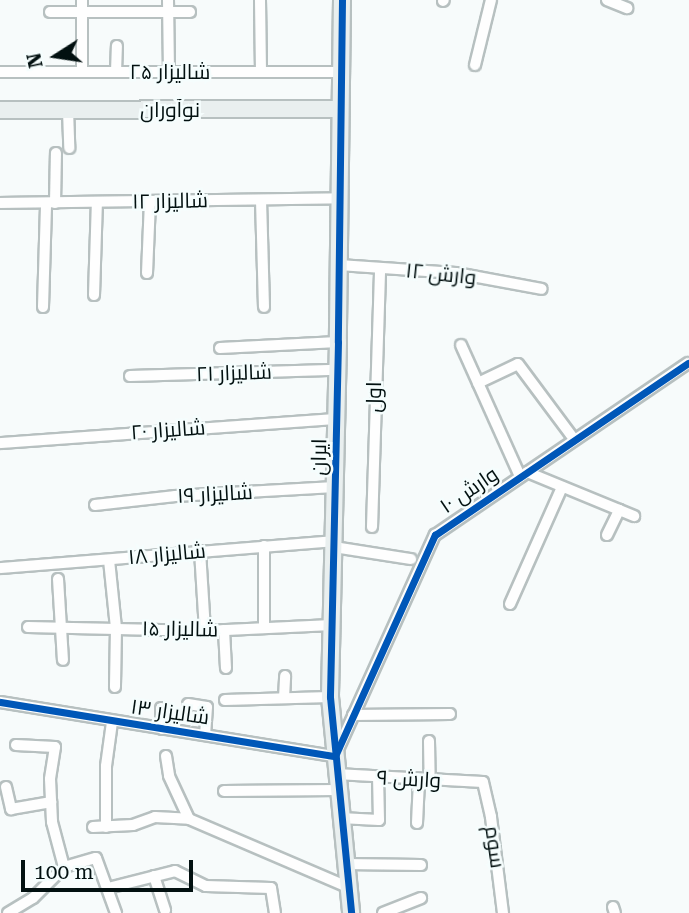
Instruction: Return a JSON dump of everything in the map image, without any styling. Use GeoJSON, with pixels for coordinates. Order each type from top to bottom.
{"type":"FeatureCollection","features":[{"type":"Feature","properties":{"kind":"street"},"geometry":{"type":"LineString","coordinates":[[82,0],[82,72]]}},
{"type":"Feature","properties":{"kind":"street"},"geometry":{"type":"LineString","coordinates":[[260,0],[261,72]]}},
{"type":"Feature","properties":{"kind":"street","name":"ایران"},"geometry":{"type":"LineString","coordinates":[[342,0],[337,419],[330,697],[336,782],[351,913]]}},
{"type":"Feature","properties":{"kind":"street"},"geometry":{"type":"LineString","coordinates":[[475,65],[491,0]]}},
{"type":"Feature","properties":{"kind":"street"},"geometry":{"type":"LineString","coordinates":[[607,0],[627,8]]}},
{"type":"Feature","properties":{"kind":"street"},"geometry":{"type":"LineString","coordinates":[[168,6],[169,72]]}},
{"type":"Feature","properties":{"kind":"street"},"geometry":{"type":"LineString","coordinates":[[50,12],[82,13],[168,6],[190,12]]}},
{"type":"Feature","properties":{"kind":"street"},"geometry":{"type":"LineString","coordinates":[[116,72],[117,46]]}},
{"type":"Feature","properties":{"kind":"street","name":"شالیزار ۲۵"},"geometry":{"type":"LineString","coordinates":[[0,72],[341,72]]}},
{"type":"Feature","properties":{"kind":"street","name":"نوآوران"},"geometry":{"type":"LineString","coordinates":[[0,110],[339,109]]}},
{"type":"Feature","properties":{"kind":"street"},"geometry":{"type":"LineString","coordinates":[[68,110],[69,148]]}},
{"type":"Feature","properties":{"kind":"street"},"geometry":{"type":"LineString","coordinates":[[43,307],[56,153]]}},
{"type":"Feature","properties":{"kind":"street","name":"شالیزار ۱۲"},"geometry":{"type":"LineString","coordinates":[[0,203],[340,198]]}},
{"type":"Feature","properties":{"kind":"street"},"geometry":{"type":"LineString","coordinates":[[261,200],[264,307]]}},
{"type":"Feature","properties":{"kind":"street"},"geometry":{"type":"LineString","coordinates":[[147,273],[150,201]]}},
{"type":"Feature","properties":{"kind":"street"},"geometry":{"type":"LineString","coordinates":[[94,295],[97,202]]}},
{"type":"Feature","properties":{"kind":"street","name":"وارش ۱۲"},"geometry":{"type":"LineString","coordinates":[[339,265],[456,273],[542,289]]}},
{"type":"Feature","properties":{"kind":"street","name":"اول"},"geometry":{"type":"LineString","coordinates":[[372,527],[380,268]]}},
{"type":"Feature","properties":{"kind":"street"},"geometry":{"type":"LineString","coordinates":[[220,348],[338,342]]}},
{"type":"Feature","properties":{"kind":"street"},"geometry":{"type":"LineString","coordinates":[[461,345],[524,474],[562,486],[634,516]]}},
{"type":"Feature","properties":{"kind":"street","name":"وارش ۱۰"},"geometry":{"type":"LineString","coordinates":[[335,755],[435,535],[688,363]]}},
{"type":"Feature","properties":{"kind":"street"},"geometry":{"type":"LineString","coordinates":[[478,383],[518,364],[574,439]]}},
{"type":"Feature","properties":{"kind":"street","name":"شالیزار ۲۱"},"geometry":{"type":"LineString","coordinates":[[130,376],[337,370]]}},
{"type":"Feature","properties":{"kind":"street","name":"شالیزار ۲۰"},"geometry":{"type":"LineString","coordinates":[[0,443],[337,419]]}},
{"type":"Feature","properties":{"kind":"street"},"geometry":{"type":"LineString","coordinates":[[510,604],[562,486]]}},
{"type":"Feature","properties":{"kind":"street","name":"شالیزار ۱۹"},"geometry":{"type":"LineString","coordinates":[[95,505],[175,496],[335,487]]}},
{"type":"Feature","properties":{"kind":"street"},"geometry":{"type":"LineString","coordinates":[[607,535],[619,510]]}},
{"type":"Feature","properties":{"kind":"street","name":"شالیزار ۱۸"},"geometry":{"type":"LineString","coordinates":[[0,568],[264,546],[334,544],[411,559]]}},
{"type":"Feature","properties":{"kind":"street"},"geometry":{"type":"LineString","coordinates":[[264,546],[264,628]]}},
{"type":"Feature","properties":{"kind":"street"},"geometry":{"type":"LineString","coordinates":[[200,551],[205,631]]}},
{"type":"Feature","properties":{"kind":"street"},"geometry":{"type":"LineString","coordinates":[[109,560],[116,628],[115,687]]}},
{"type":"Feature","properties":{"kind":"street"},"geometry":{"type":"LineString","coordinates":[[58,579],[63,660]]}},
{"type":"Feature","properties":{"kind":"street","name":"شالیزار ۱۵"},"geometry":{"type":"LineString","coordinates":[[29,627],[205,631],[332,625]]}},
{"type":"Feature","properties":{"kind":"street"},"geometry":{"type":"LineString","coordinates":[[224,630],[226,667]]}},
{"type":"Feature","properties":{"kind":"street"},"geometry":{"type":"LineString","coordinates":[[284,698],[285,676]]}},
{"type":"Feature","properties":{"kind":"street"},"geometry":{"type":"LineString","coordinates":[[225,700],[330,697]]}},
{"type":"Feature","properties":{"kind":"street","name":"شالیزار ۱۳"},"geometry":{"type":"LineString","coordinates":[[0,702],[112,722],[335,755]]}},
{"type":"Feature","properties":{"kind":"street"},"geometry":{"type":"LineString","coordinates":[[188,704],[207,707],[205,735]]}},
{"type":"Feature","properties":{"kind":"street"},"geometry":{"type":"LineString","coordinates":[[161,708],[162,729]]}},
{"type":"Feature","properties":{"kind":"street"},"geometry":{"type":"LineString","coordinates":[[353,715],[450,714]]}},
{"type":"Feature","properties":{"kind":"street"},"geometry":{"type":"LineString","coordinates":[[106,827],[106,766],[112,722]]}},
{"type":"Feature","properties":{"kind":"street"},"geometry":{"type":"LineString","coordinates":[[417,823],[429,741]]}},
{"type":"Feature","properties":{"kind":"street"},"geometry":{"type":"LineString","coordinates":[[16,745],[55,747],[50,779],[52,822],[64,867]]}},
{"type":"Feature","properties":{"kind":"street"},"geometry":{"type":"LineString","coordinates":[[166,756],[169,776],[189,819]]}},
{"type":"Feature","properties":{"kind":"street"},"geometry":{"type":"LineString","coordinates":[[340,818],[379,820],[378,777]]}},
{"type":"Feature","properties":{"kind":"street","name":"وارش ۹"},"geometry":{"type":"LineString","coordinates":[[224,791],[378,777],[483,782]]}},
{"type":"Feature","properties":{"kind":"street","name":"سوم"},"geometry":{"type":"LineString","coordinates":[[483,782],[491,817],[503,913]]}},
{"type":"Feature","properties":{"kind":"street"},"geometry":{"type":"LineString","coordinates":[[6,787],[11,809],[51,802]]}},
{"type":"Feature","properties":{"kind":"street"},"geometry":{"type":"LineString","coordinates":[[93,827],[133,825],[155,817],[189,819],[348,887]]}},
{"type":"Feature","properties":{"kind":"street"},"geometry":{"type":"LineString","coordinates":[[16,911],[64,867],[96,858],[116,913]]}},
{"type":"Feature","properties":{"kind":"street"},"geometry":{"type":"LineString","coordinates":[[345,864],[421,865]]}},
{"type":"Feature","properties":{"kind":"street"},"geometry":{"type":"LineString","coordinates":[[108,888],[174,871],[206,886],[271,888],[275,913]]}},
{"type":"Feature","properties":{"kind":"street"},"geometry":{"type":"LineString","coordinates":[[154,876],[165,910]]}},
{"type":"Feature","properties":{"kind":"street"},"geometry":{"type":"LineString","coordinates":[[383,913],[421,898]]}},
{"type":"Feature","properties":{"kind":"cycle path"},"geometry":{"type":"LineString","coordinates":[[342,0],[330,697],[351,913]]}},
{"type":"Feature","properties":{"kind":"cycle path"},"geometry":{"type":"LineString","coordinates":[[0,702],[335,756],[435,535],[688,363]]}}]}
